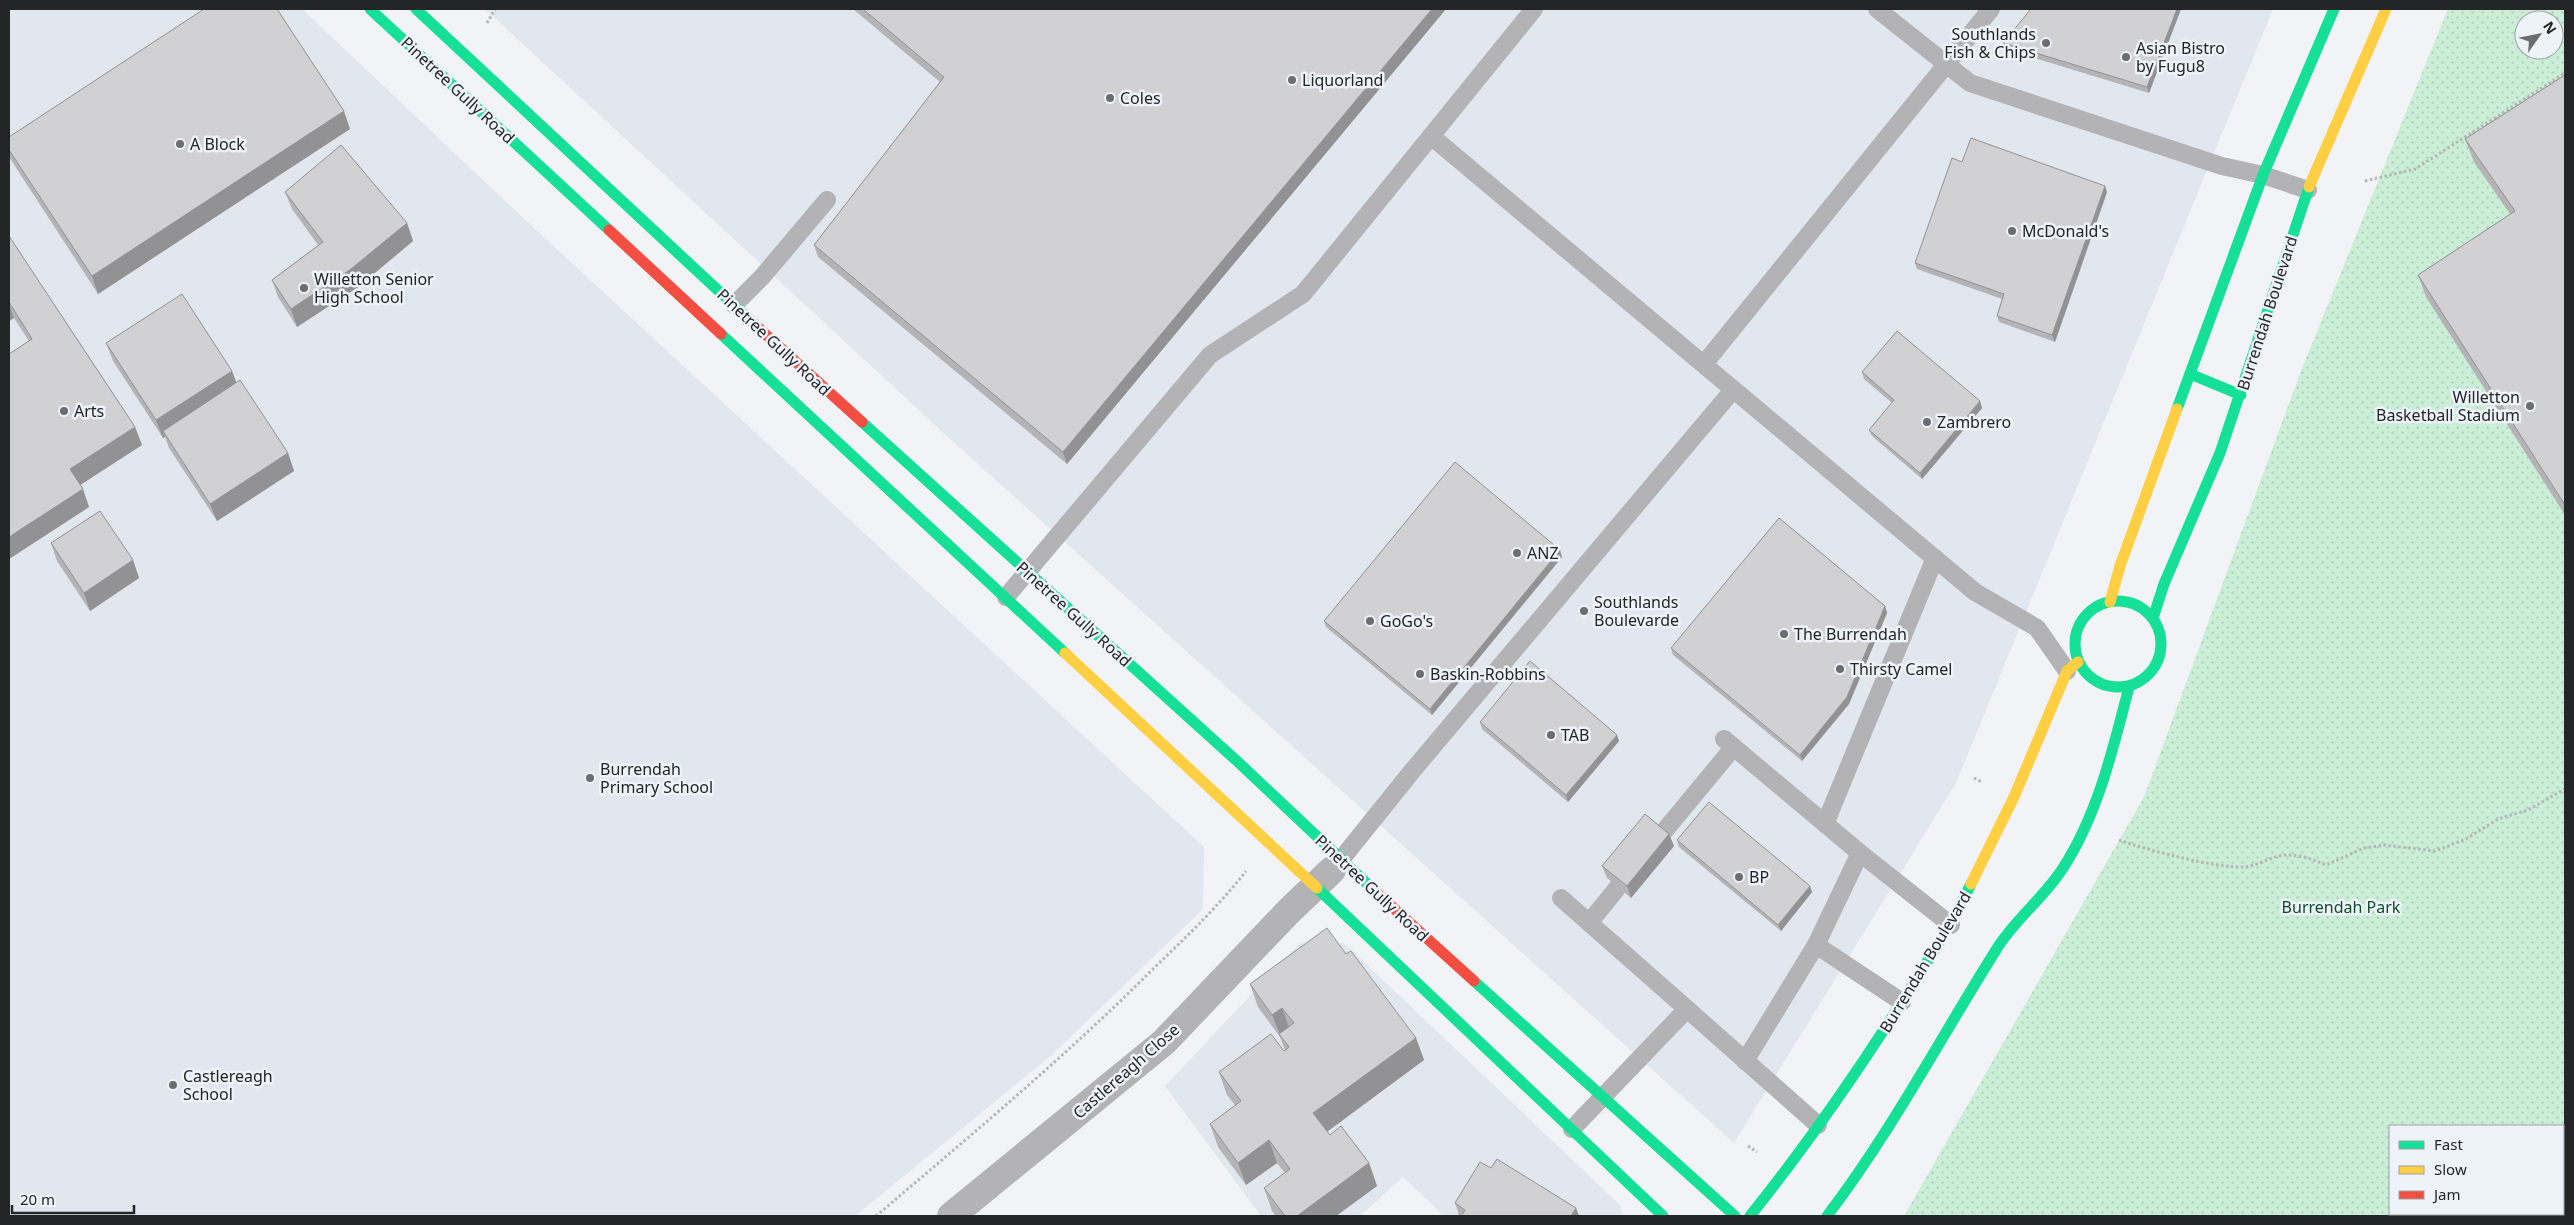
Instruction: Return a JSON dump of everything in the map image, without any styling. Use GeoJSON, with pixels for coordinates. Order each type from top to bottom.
{"type":"FeatureCollection","features":[{"type":"Feature","properties":{"kind":"main road","name":"Pinetree Gully Road"},"geometry":{"type":"LineString","coordinates":[[370,9],[1006,597],[1330,872],[1602,1098],[1735,1216]]}},
{"type":"Feature","properties":{"kind":"main road","name":"Pinetree Gully Road"},"geometry":{"type":"LineString","coordinates":[[416,9],[734,305],[1237,761],[1330,872],[1572,1129],[1663,1216]]}},
{"type":"Feature","properties":{"kind":"main road"},"geometry":{"type":"LineString","coordinates":[[2110,602],[2120,566],[2263,175],[2334,9]]}},
{"type":"Feature","properties":{"kind":"main road","name":"Burrendah Boulevard"},"geometry":{"type":"LineString","coordinates":[[2153,618],[2164,584],[2220,453],[2308,190],[2386,9]]}},
{"type":"Feature","properties":{"kind":"main road"},"geometry":{"type":"LineString","coordinates":[[2190,374],[2241,394]]}},
{"type":"Feature","properties":{"kind":"main road"},"geometry":{"type":"LineString","coordinates":[[2122,601],[2134,604],[2153,618],[2159,632],[2161,648],[2157,662],[2149,676],[2130,687],[2114,688],[2099,684],[2072,666],[2075,636],[2080,624],[2087,613],[2098,606],[2110,602],[2122,601]]}},
{"type":"Feature","properties":{"kind":"main road","name":"Burrendah Boulevard"},"geometry":{"type":"LineString","coordinates":[[1750,1216],[1785,1172],[1818,1125],[1902,1002],[1951,925],[2014,797],[2072,666]]}},
{"type":"Feature","properties":{"kind":"main road"},"geometry":{"type":"LineString","coordinates":[[1827,1216],[1852,1183],[1943,1041],[1997,948],[2063,869],[2086,826],[2110,762],[2130,687]]}},
{"type":"Feature","properties":{"kind":"street","name":"Castlereagh Close"},"geometry":{"type":"LineString","coordinates":[[951,1216],[1164,1042],[1330,872]]}},
{"type":"Feature","properties":{"kind":"lane"},"geometry":{"type":"LineString","coordinates":[[1006,597],[1210,356],[1303,294],[1534,9]]}},
{"type":"Feature","properties":{"kind":"lane"},"geometry":{"type":"LineString","coordinates":[[1877,9],[1970,83],[2222,166],[2263,175],[2308,190]]}},
{"type":"Feature","properties":{"kind":"lane"},"geometry":{"type":"LineString","coordinates":[[1704,364],[1991,9]]}},
{"type":"Feature","properties":{"kind":"lane"},"geometry":{"type":"LineString","coordinates":[[1431,136],[1975,592],[2037,628],[2072,666]]}},
{"type":"Feature","properties":{"kind":"lane"},"geometry":{"type":"LineString","coordinates":[[734,305],[762,277],[828,200]]}},
{"type":"Feature","properties":{"kind":"lane"},"geometry":{"type":"LineString","coordinates":[[1330,872],[1412,770],[1733,390]]}},
{"type":"Feature","properties":{"kind":"lane"},"geometry":{"type":"LineString","coordinates":[[1825,824],[1935,558]]}},
{"type":"Feature","properties":{"kind":"lane"},"geometry":{"type":"LineString","coordinates":[[1661,835],[1728,743],[1860,853],[1951,925]]}},
{"type":"Feature","properties":{"kind":"lane"},"geometry":{"type":"LineString","coordinates":[[1745,1061],[1816,946],[1860,853]]}},
{"type":"Feature","properties":{"kind":"lane"},"geometry":{"type":"LineString","coordinates":[[1589,923],[1618,888]]}},
{"type":"Feature","properties":{"kind":"lane"},"geometry":{"type":"LineString","coordinates":[[1561,898],[1818,1125]]}},
{"type":"Feature","properties":{"kind":"lane"},"geometry":{"type":"LineString","coordinates":[[1816,946],[1902,1002]]}},
{"type":"Feature","properties":{"kind":"lane"},"geometry":{"type":"LineString","coordinates":[[1572,1129],[1686,1009]]}},
{"type":"Feature","properties":{"kind":"path"},"geometry":{"type":"LineString","coordinates":[[487,23],[495,9]]}},
{"type":"Feature","properties":{"kind":"path"},"geometry":{"type":"LineString","coordinates":[[2365,182],[2415,169],[2565,73]]}},
{"type":"Feature","properties":{"kind":"path"},"geometry":{"type":"LineString","coordinates":[[1974,778],[2014,797]]}},
{"type":"Feature","properties":{"kind":"path"},"geometry":{"type":"LineString","coordinates":[[2086,826],[2138,847],[2216,863],[2244,867],[2285,855],[2307,858],[2326,865],[2364,848],[2385,845],[2435,851],[2466,839],[2498,819],[2528,810],[2565,789]]}},
{"type":"Feature","properties":{"kind":"path"},"geometry":{"type":"LineString","coordinates":[[876,1216],[1039,1078],[1104,1018],[1228,894],[1246,871]]}},
{"type":"Feature","properties":{"kind":"shaded area","name":"Burrendah Primary School"},"geometry":{"type":"Polygon","coordinates":[[[9,9],[302,9],[535,229],[1204,847],[1203,909],[1053,1054],[855,1216],[9,1216],[9,9]]]}},
{"type":"Feature","properties":{"kind":"shaded area","name":"Southlands Boulevarde"},"geometry":{"type":"Polygon","coordinates":[[[485,9],[2273,9],[1956,783],[1734,1143],[949,438],[485,9]]]}},
{"type":"Feature","properties":{"kind":"shaded area"},"geometry":{"type":"Polygon","coordinates":[[[1300,943],[1344,943],[1621,1206],[1622,1216],[1444,1216],[1403,1177],[1360,1216],[1261,1216],[1165,1086],[1300,943]]]}},
{"type":"Feature","properties":{"kind":"green space","name":"Burrendah Park"},"geometry":{"type":"Polygon","coordinates":[[[2448,9],[2565,9],[2565,1216],[1904,1216],[2144,797],[2301,371],[2448,9]]]}},
{"type":"Feature","properties":{"kind":"building","name":"A Block"},"geometry":{"type":"Polygon","coordinates":[[[204,9],[277,9],[344,111],[92,276],[9,150],[9,137],[204,9]]]}},
{"type":"Feature","properties":{"kind":"building"},"geometry":{"type":"Polygon","coordinates":[[[863,9],[1432,9],[1063,452],[814,245],[944,77],[863,9]]]}},
{"type":"Feature","properties":{"kind":"building"},"geometry":{"type":"Polygon","coordinates":[[[2031,9],[2177,9],[2147,87],[2003,43],[2031,9]]]}},
{"type":"Feature","properties":{"kind":"building","name":"Willetton Basketball Stadium"},"geometry":{"type":"Polygon","coordinates":[[[2565,75],[2565,505],[2418,275],[2515,211],[2465,139],[2565,75]]]}},
{"type":"Feature","properties":{"kind":"building","name":"McDonald's"},"geometry":{"type":"Polygon","coordinates":[[[1971,138],[2105,186],[2052,335],[1997,316],[2004,294],[1915,263],[1952,158],[1962,162],[1971,138]]]}},
{"type":"Feature","properties":{"kind":"building"},"geometry":{"type":"Polygon","coordinates":[[[341,145],[407,223],[351,269],[291,309],[272,280],[323,242],[285,192],[341,145]]]}},
{"type":"Feature","properties":{"kind":"building","name":"Arts"},"geometry":{"type":"Polygon","coordinates":[[[9,236],[135,427],[70,469],[83,489],[9,537],[9,354],[32,339],[9,302],[9,236]]]}},
{"type":"Feature","properties":{"kind":"building"},"geometry":{"type":"Polygon","coordinates":[[[182,294],[232,371],[156,420],[106,343],[182,294]]]}},
{"type":"Feature","properties":{"kind":"building","name":"Zambrero"},"geometry":{"type":"Polygon","coordinates":[[[1897,331],[1980,401],[1920,473],[1869,430],[1894,400],[1862,372],[1897,331]]]}},
{"type":"Feature","properties":{"kind":"building"},"geometry":{"type":"Polygon","coordinates":[[[240,380],[288,453],[210,504],[163,431],[240,380]]]}},
{"type":"Feature","properties":{"kind":"building"},"geometry":{"type":"Polygon","coordinates":[[[1455,462],[1560,550],[1430,709],[1324,621],[1455,462]]]}},
{"type":"Feature","properties":{"kind":"building"},"geometry":{"type":"Polygon","coordinates":[[[100,511],[133,560],[84,593],[51,543],[100,511]]]}},
{"type":"Feature","properties":{"kind":"building","name":"The Burrendah"},"geometry":{"type":"Polygon","coordinates":[[[1779,518],[1885,606],[1847,697],[1800,755],[1671,648],[1779,518]]]}},
{"type":"Feature","properties":{"kind":"building","name":"TAB"},"geometry":{"type":"Polygon","coordinates":[[[1530,661],[1617,735],[1566,795],[1480,722],[1530,661]]]}},
{"type":"Feature","properties":{"kind":"building"},"geometry":{"type":"Polygon","coordinates":[[[1709,802],[1810,886],[1778,925],[1677,840],[1709,802]]]}},
{"type":"Feature","properties":{"kind":"building"},"geometry":{"type":"Polygon","coordinates":[[[1645,814],[1669,834],[1627,886],[1602,866],[1645,814]]]}},
{"type":"Feature","properties":{"kind":"building"},"geometry":{"type":"Polygon","coordinates":[[[1327,928],[1346,954],[1351,951],[1416,1038],[1313,1113],[1330,1135],[1341,1126],[1369,1163],[1297,1216],[1285,1216],[1264,1188],[1290,1169],[1269,1140],[1238,1163],[1210,1124],[1241,1101],[1219,1072],[1271,1034],[1284,1051],[1289,1047],[1279,1034],[1294,1023],[1282,1008],[1272,1015],[1250,984],[1327,928]]]}},
{"type":"Feature","properties":{"kind":"building"},"geometry":{"type":"Polygon","coordinates":[[[1497,1159],[1576,1208],[1571,1216],[1461,1216],[1465,1210],[1455,1203],[1480,1162],[1491,1168],[1497,1159]]]}},
{"type":"Feature","properties":{"kind":"traffic: fast"},"geometry":{"type":"LineString","coordinates":[[370,9],[609,230]]}},
{"type":"Feature","properties":{"kind":"traffic: fast"},"geometry":{"type":"LineString","coordinates":[[416,9],[752,322]]}},
{"type":"Feature","properties":{"kind":"traffic: fast"},"geometry":{"type":"LineString","coordinates":[[2177,409],[2263,175],[2334,9]]}},
{"type":"Feature","properties":{"kind":"traffic: fast"},"geometry":{"type":"LineString","coordinates":[[2153,618],[2164,584],[2220,453],[2309,187]]}},
{"type":"Feature","properties":{"kind":"traffic: fast"},"geometry":{"type":"LineString","coordinates":[[721,334],[1065,653]]}},
{"type":"Feature","properties":{"kind":"traffic: fast"},"geometry":{"type":"LineString","coordinates":[[2190,374],[2241,395]]}},
{"type":"Feature","properties":{"kind":"traffic: fast"},"geometry":{"type":"LineString","coordinates":[[862,422],[1237,761],[1378,894]]}},
{"type":"Feature","properties":{"kind":"traffic: fast"},"geometry":{"type":"LineString","coordinates":[[2118,601],[2135,604],[2149,613],[2158,627],[2161,644],[2158,661],[2149,675],[2135,684],[2118,687],[2101,684],[2087,675],[2078,661],[2075,644],[2078,627],[2087,613],[2101,604],[2118,601]]}},
{"type":"Feature","properties":{"kind":"traffic: fast"},"geometry":{"type":"LineString","coordinates":[[1827,1216],[1873,1152],[2003,939],[2055,879],[2075,847],[2086,826],[2103,781],[2129,687]]}},
{"type":"Feature","properties":{"kind":"traffic: fast"},"geometry":{"type":"LineString","coordinates":[[1750,1216],[1808,1140],[1863,1062],[1936,947],[1971,884]]}},
{"type":"Feature","properties":{"kind":"traffic: fast"},"geometry":{"type":"LineString","coordinates":[[1317,888],[1663,1216]]}},
{"type":"Feature","properties":{"kind":"traffic: fast"},"geometry":{"type":"LineString","coordinates":[[1474,981],[1735,1216]]}},
{"type":"Feature","properties":{"kind":"traffic: slow"},"geometry":{"type":"LineString","coordinates":[[2309,187],[2386,9]]}},
{"type":"Feature","properties":{"kind":"traffic: slow"},"geometry":{"type":"LineString","coordinates":[[2110,602],[2120,566],[2177,409]]}},
{"type":"Feature","properties":{"kind":"traffic: slow"},"geometry":{"type":"LineString","coordinates":[[1065,653],[1317,888]]}},
{"type":"Feature","properties":{"kind":"traffic: slow"},"geometry":{"type":"LineString","coordinates":[[1971,884],[2014,797],[2067,671],[2078,662]]}},
{"type":"Feature","properties":{"kind":"traffic: jam"},"geometry":{"type":"LineString","coordinates":[[609,230],[721,334]]}},
{"type":"Feature","properties":{"kind":"traffic: jam"},"geometry":{"type":"LineString","coordinates":[[752,322],[862,422]]}},
{"type":"Feature","properties":{"kind":"traffic: jam"},"geometry":{"type":"LineString","coordinates":[[1378,894],[1474,981]]}},
{"type":"Feature","properties":{"kind":"place","name":"Southlands Fish & Chips"},"geometry":{"type":"Point","coordinates":[2046,43]}},
{"type":"Feature","properties":{"kind":"place","name":"Asian Bistro by Fugu8"},"geometry":{"type":"Point","coordinates":[2126,57]}},
{"type":"Feature","properties":{"kind":"place","name":"Liquorland"},"geometry":{"type":"Point","coordinates":[1292,80]}},
{"type":"Feature","properties":{"kind":"place","name":"Coles"},"geometry":{"type":"Point","coordinates":[1110,98]}},
{"type":"Feature","properties":{"kind":"place","name":"A Block"},"geometry":{"type":"Point","coordinates":[180,144]}},
{"type":"Feature","properties":{"kind":"place","name":"McDonald's"},"geometry":{"type":"Point","coordinates":[2012,231]}},
{"type":"Feature","properties":{"kind":"place","name":"Willetton Senior High School"},"geometry":{"type":"Point","coordinates":[304,288]}},
{"type":"Feature","properties":{"kind":"place","name":"Willetton Basketball Stadium"},"geometry":{"type":"Point","coordinates":[2530,406]}},
{"type":"Feature","properties":{"kind":"place","name":"Arts"},"geometry":{"type":"Point","coordinates":[64,411]}},
{"type":"Feature","properties":{"kind":"place","name":"Zambrero"},"geometry":{"type":"Point","coordinates":[1927,422]}},
{"type":"Feature","properties":{"kind":"place","name":"ANZ"},"geometry":{"type":"Point","coordinates":[1517,553]}},
{"type":"Feature","properties":{"kind":"place","name":"Southlands Boulevarde"},"geometry":{"type":"Point","coordinates":[1584,611]}},
{"type":"Feature","properties":{"kind":"place","name":"GoGo's"},"geometry":{"type":"Point","coordinates":[1370,621]}},
{"type":"Feature","properties":{"kind":"place","name":"The Burrendah"},"geometry":{"type":"Point","coordinates":[1784,634]}},
{"type":"Feature","properties":{"kind":"place","name":"Thirsty Camel"},"geometry":{"type":"Point","coordinates":[1840,669]}},
{"type":"Feature","properties":{"kind":"place","name":"Baskin-Robbins"},"geometry":{"type":"Point","coordinates":[1420,674]}},
{"type":"Feature","properties":{"kind":"place","name":"TAB"},"geometry":{"type":"Point","coordinates":[1551,735]}},
{"type":"Feature","properties":{"kind":"place","name":"Burrendah Primary School"},"geometry":{"type":"Point","coordinates":[590,778]}},
{"type":"Feature","properties":{"kind":"place","name":"BP"},"geometry":{"type":"Point","coordinates":[1739,877]}},
{"type":"Feature","properties":{"kind":"place","name":"Castlereagh School"},"geometry":{"type":"Point","coordinates":[173,1085]}}]}
